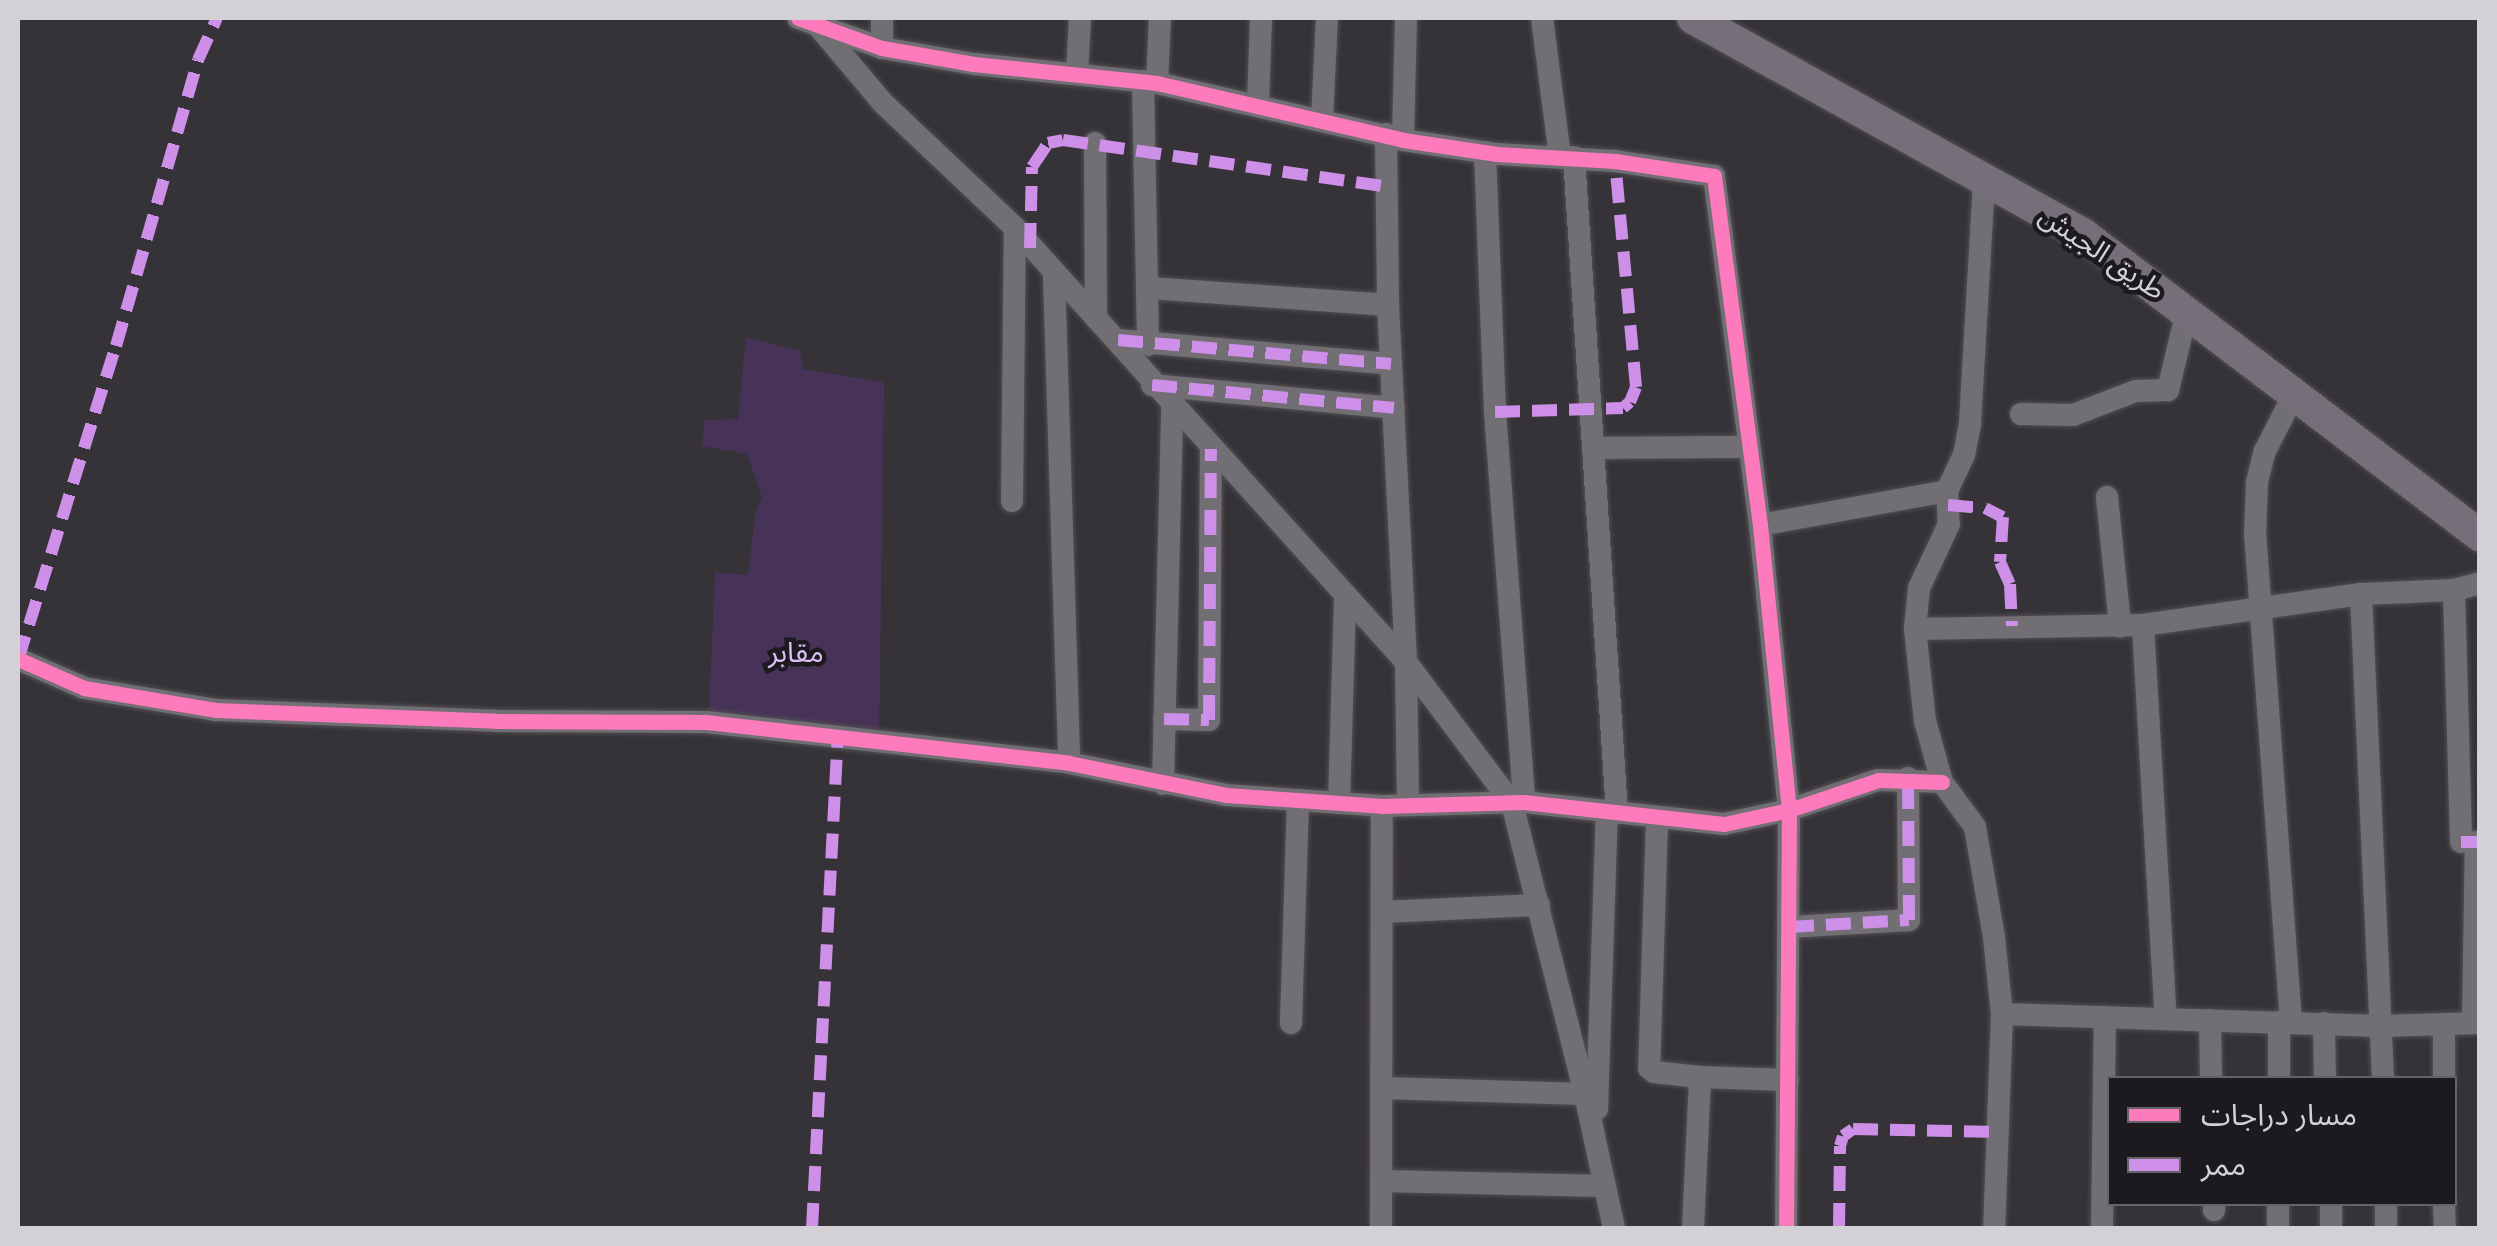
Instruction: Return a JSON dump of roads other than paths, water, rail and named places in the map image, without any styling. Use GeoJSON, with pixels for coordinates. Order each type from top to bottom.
{"type":"FeatureCollection","features":[{"type":"Feature","properties":{"kind":"main road","name":"طريق الجيش"},"geometry":{"type":"LineString","coordinates":[[1694,18],[2084,235],[2480,536]]}},
{"type":"Feature","properties":{"kind":"street"},"geometry":{"type":"LineString","coordinates":[[882,18],[882,48]]}},
{"type":"Feature","properties":{"kind":"street"},"geometry":{"type":"LineString","coordinates":[[1078,73],[1080,18]]}},
{"type":"Feature","properties":{"kind":"street"},"geometry":{"type":"LineString","coordinates":[[1148,345],[1150,82],[1160,18]]}},
{"type":"Feature","properties":{"kind":"street"},"geometry":{"type":"LineString","coordinates":[[1258,104],[1261,18]]}},
{"type":"Feature","properties":{"kind":"street"},"geometry":{"type":"LineString","coordinates":[[1322,119],[1327,18]]}},
{"type":"Feature","properties":{"kind":"street"},"geometry":{"type":"LineString","coordinates":[[1406,18],[1395,137],[1388,304],[1406,662],[1408,804]]}},
{"type":"Feature","properties":{"kind":"street"},"geometry":{"type":"LineString","coordinates":[[1542,18],[1567,157],[1596,448],[1612,813],[1596,1138]]}},
{"type":"Feature","properties":{"kind":"street"},"geometry":{"type":"LineString","coordinates":[[807,19],[882,48],[974,64],[1150,82],[1395,137],[1485,152],[1567,157],[1714,176],[1760,525],[1789,810],[1786,1228]]}},
{"type":"Feature","properties":{"kind":"street"},"geometry":{"type":"LineString","coordinates":[[807,19],[883,103],[1015,228],[1054,276],[1118,340],[1152,385],[1406,662],[1518,803]]}},
{"type":"Feature","properties":{"kind":"street"},"geometry":{"type":"LineString","coordinates":[[1096,143],[1096,318]]}},
{"type":"Feature","properties":{"kind":"street"},"geometry":{"type":"LineString","coordinates":[[1485,152],[1495,412],[1518,803],[1614,1228]]}},
{"type":"Feature","properties":{"kind":"street"},"geometry":{"type":"LineString","coordinates":[[1984,182],[1970,424],[1964,456],[1947,491],[1949,524],[1918,588],[1915,629],[1926,721],[1942,782],[1974,827],[1994,937],[2002,1014],[1994,1228]]}},
{"type":"Feature","properties":{"kind":"street"},"geometry":{"type":"LineString","coordinates":[[1012,501],[1015,228]]}},
{"type":"Feature","properties":{"kind":"street"},"geometry":{"type":"LineString","coordinates":[[1054,276],[1069,763]]}},
{"type":"Feature","properties":{"kind":"street"},"geometry":{"type":"LineString","coordinates":[[1150,288],[1388,304]]}},
{"type":"Feature","properties":{"kind":"street"},"geometry":{"type":"LineString","coordinates":[[2021,414],[2072,415],[2136,392],[2168,390],[2187,310]]}},
{"type":"Feature","properties":{"kind":"street"},"geometry":{"type":"LineString","coordinates":[[1118,340],[1391,364]]}},
{"type":"Feature","properties":{"kind":"street"},"geometry":{"type":"LineString","coordinates":[[1152,385],[1394,408]]}},
{"type":"Feature","properties":{"kind":"street"},"geometry":{"type":"LineString","coordinates":[[2279,1076],[2285,1022],[2254,535],[2265,451],[2294,392]]}},
{"type":"Feature","properties":{"kind":"street"},"geometry":{"type":"LineString","coordinates":[[1163,784],[1172,406]]}},
{"type":"Feature","properties":{"kind":"street"},"geometry":{"type":"LineString","coordinates":[[1596,448],[1749,447]]}},
{"type":"Feature","properties":{"kind":"street"},"geometry":{"type":"LineString","coordinates":[[1164,719],[1208,720],[1210,449]]}},
{"type":"Feature","properties":{"kind":"street"},"geometry":{"type":"LineString","coordinates":[[1760,525],[1947,491]]}},
{"type":"Feature","properties":{"kind":"street"},"geometry":{"type":"LineString","coordinates":[[2107,497],[2132,626],[2166,1018]]}},
{"type":"Feature","properties":{"kind":"street"},"geometry":{"type":"LineString","coordinates":[[1915,629],[2132,626],[2361,594],[2454,590],[2480,583]]}},
{"type":"Feature","properties":{"kind":"street"},"geometry":{"type":"LineString","coordinates":[[2002,1014],[2382,1026],[2476,1023],[2454,590]]}},
{"type":"Feature","properties":{"kind":"street"},"geometry":{"type":"LineString","coordinates":[[2361,594],[2383,1076]]}},
{"type":"Feature","properties":{"kind":"street"},"geometry":{"type":"LineString","coordinates":[[1339,803],[1345,597]]}},
{"type":"Feature","properties":{"kind":"street"},"geometry":{"type":"LineString","coordinates":[[18,659],[84,688],[215,710],[496,720],[706,722],[1069,763],[1226,796],[1382,806],[1518,803],[1724,824],[1789,810],[1849,787],[1908,778],[1942,782]]}},
{"type":"Feature","properties":{"kind":"street"},"geometry":{"type":"LineString","coordinates":[[1789,928],[1910,920],[1908,778]]}},
{"type":"Feature","properties":{"kind":"street"},"geometry":{"type":"LineString","coordinates":[[1291,1022],[1298,800]]}},
{"type":"Feature","properties":{"kind":"street"},"geometry":{"type":"LineString","coordinates":[[1381,1228],[1382,806]]}},
{"type":"Feature","properties":{"kind":"street"},"geometry":{"type":"LineString","coordinates":[[1656,820],[1649,1068],[1654,1072],[1700,1076],[1788,1080]]}},
{"type":"Feature","properties":{"kind":"street"},"geometry":{"type":"LineString","coordinates":[[1382,912],[1539,906]]}},
{"type":"Feature","properties":{"kind":"street"},"geometry":{"type":"LineString","coordinates":[[2102,1228],[2105,1016]]}},
{"type":"Feature","properties":{"kind":"street"},"geometry":{"type":"LineString","coordinates":[[2210,1020],[2211,1076]]}},
{"type":"Feature","properties":{"kind":"street"},"geometry":{"type":"LineString","coordinates":[[2324,1024],[2325,1076]]}},
{"type":"Feature","properties":{"kind":"street"},"geometry":{"type":"LineString","coordinates":[[2444,1024],[2444,1076]]}},
{"type":"Feature","properties":{"kind":"street"},"geometry":{"type":"LineString","coordinates":[[1693,1228],[1700,1076]]}},
{"type":"Feature","properties":{"kind":"street"},"geometry":{"type":"LineString","coordinates":[[1381,1088],[1586,1094]]}},
{"type":"Feature","properties":{"kind":"street"},"geometry":{"type":"LineString","coordinates":[[1382,1181],[1605,1186]]}},
{"type":"Feature","properties":{"kind":"park label","name":"مقابر"},"geometry":{"type":"Point","coordinates":[796,653]}}]}
